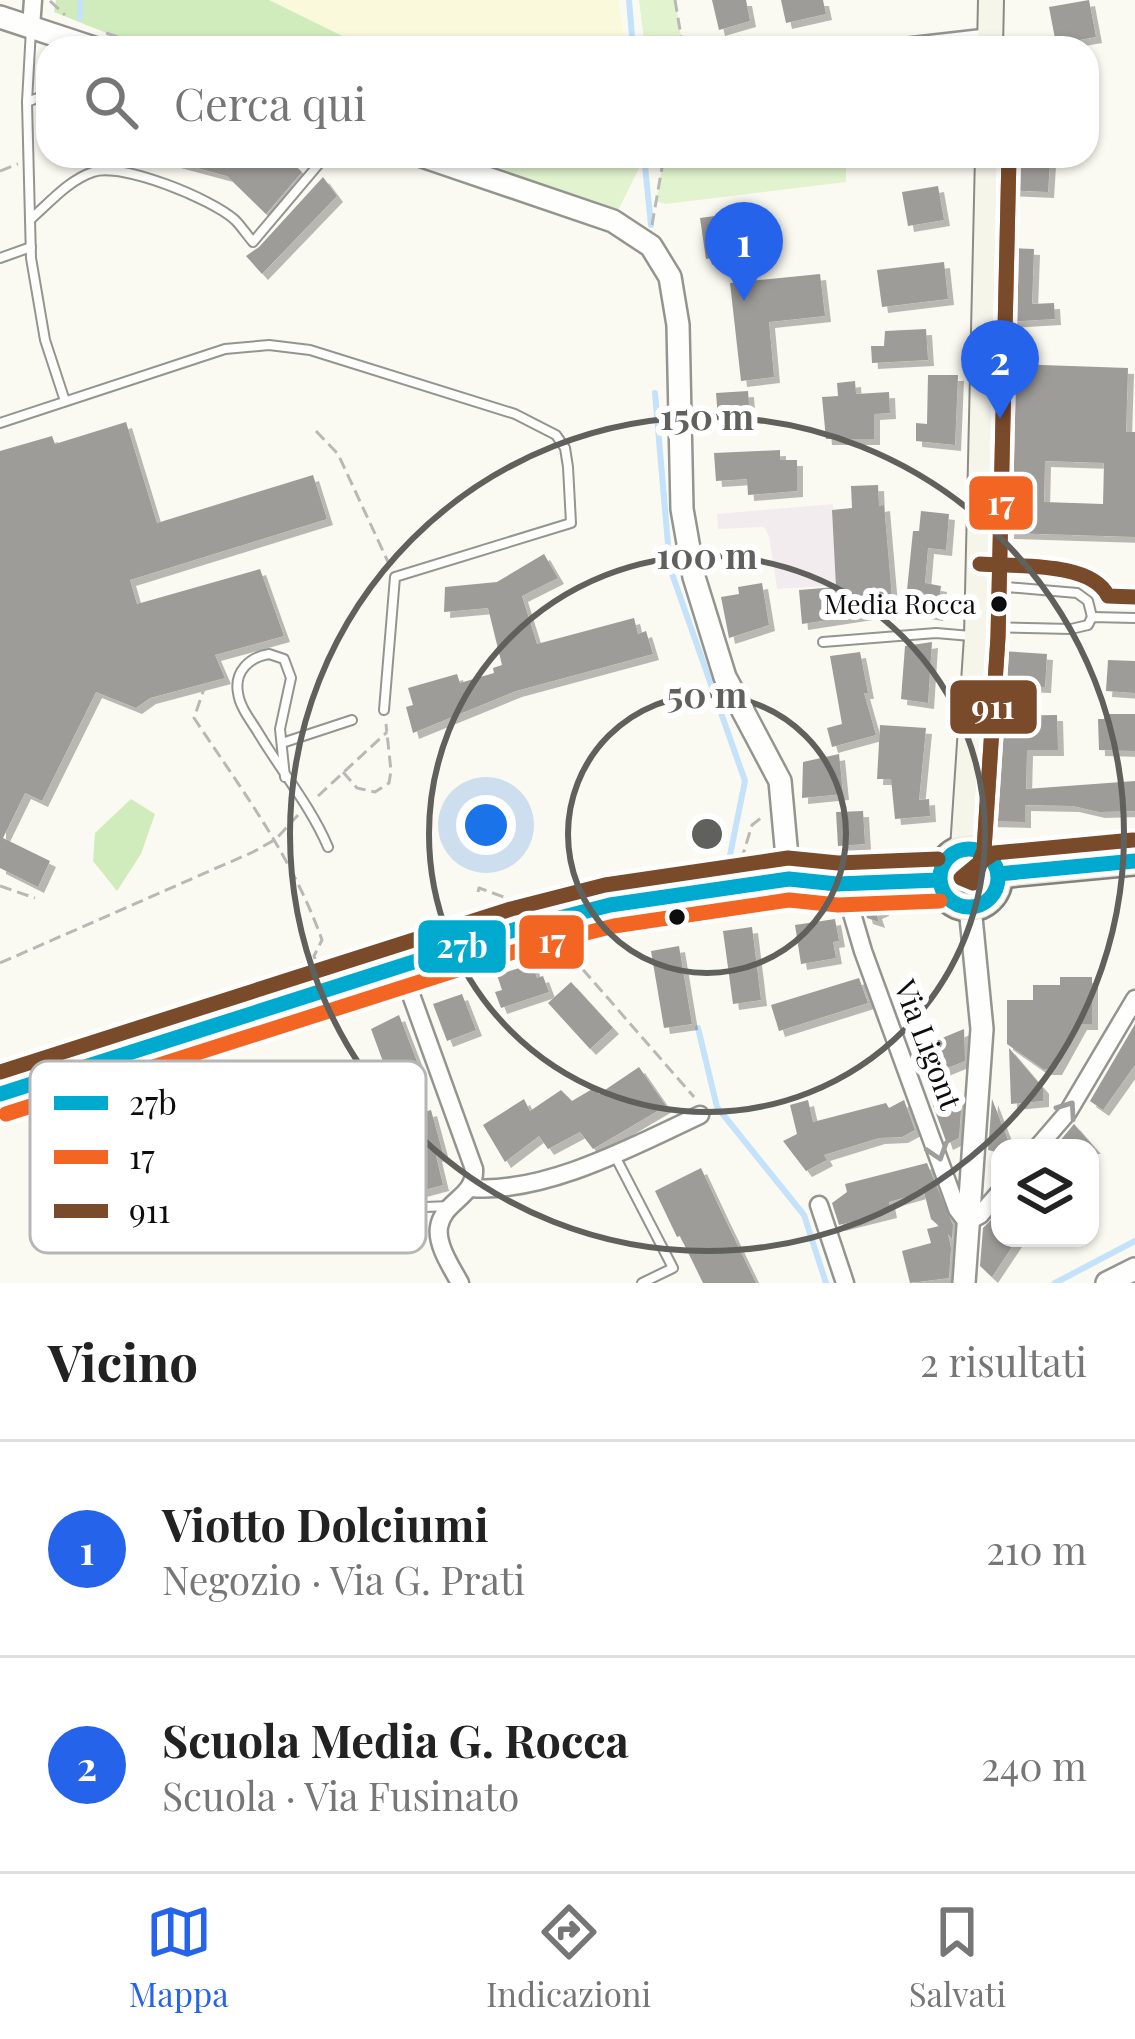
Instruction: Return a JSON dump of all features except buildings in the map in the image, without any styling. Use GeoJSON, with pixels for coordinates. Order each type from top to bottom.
{"type":"FeatureCollection","features":[{"type":"Feature","properties":{"kind":"main road"},"geometry":{"type":"LineString","coordinates":[[990,36],[991,0]]}},
{"type":"Feature","properties":{"kind":"main road"},"geometry":{"type":"LineString","coordinates":[[963,849],[977,632],[988,168]]}},
{"type":"Feature","properties":{"kind":"main road"},"geometry":{"type":"LineString","coordinates":[[972,848],[989,857],[998,874],[988,900],[970,907],[946,896],[939,880],[948,857],[972,848]]}},
{"type":"Feature","properties":{"kind":"main road"},"geometry":{"type":"LineString","coordinates":[[998,874],[1135,861]]}},
{"type":"Feature","properties":{"kind":"main road"},"geometry":{"type":"LineString","coordinates":[[104,1061],[517,928],[610,905],[789,879],[843,883],[939,880]]}},
{"type":"Feature","properties":{"kind":"main road"},"geometry":{"type":"LineString","coordinates":[[0,1094],[30,1084]]}},
{"type":"Feature","properties":{"kind":"street"},"geometry":{"type":"LineString","coordinates":[[31,27],[33,0]]}},
{"type":"Feature","properties":{"kind":"street"},"geometry":{"type":"LineString","coordinates":[[0,17],[58,36]]}},
{"type":"Feature","properties":{"kind":"street"},"geometry":{"type":"LineString","coordinates":[[458,168],[627,227],[651,246],[670,278],[677,305],[680,480],[694,577],[725,676],[780,781],[789,879]]}},
{"type":"Feature","properties":{"kind":"street","name":"Via Ligont"},"geometry":{"type":"LineString","coordinates":[[843,883],[957,1209],[968,1222]]}},
{"type":"Feature","properties":{"kind":"street"},"geometry":{"type":"LineString","coordinates":[[964,1283],[982,1029],[970,907]]}},
{"type":"Feature","properties":{"kind":"street"},"geometry":{"type":"LineString","coordinates":[[401,967],[471,1159],[471,1188],[439,1226],[460,1283]]}},
{"type":"Feature","properties":{"kind":"street"},"geometry":{"type":"LineString","coordinates":[[1045,1139],[1068,1112],[1135,998]]}},
{"type":"Feature","properties":{"kind":"street"},"geometry":{"type":"LineString","coordinates":[[471,1188],[510,1188],[615,1155],[700,1115]]}},
{"type":"Feature","properties":{"kind":"street"},"geometry":{"type":"LineString","coordinates":[[968,1222],[991,1202]]}},
{"type":"Feature","properties":{"kind":"street"},"geometry":{"type":"LineString","coordinates":[[819,1205],[845,1283]]}},
{"type":"Feature","properties":{"kind":"street"},"geometry":{"type":"LineString","coordinates":[[1107,1283],[1135,1269]]}},
{"type":"Feature","properties":{"kind":"lane"},"geometry":{"type":"LineString","coordinates":[[31,27],[27,102],[31,248],[45,340],[65,401]]}},
{"type":"Feature","properties":{"kind":"lane"},"geometry":{"type":"LineString","coordinates":[[27,102],[36,99]]}},
{"type":"Feature","properties":{"kind":"lane"},"geometry":{"type":"LineString","coordinates":[[31,219],[66,187],[96,170],[137,176],[192,195],[233,218],[253,242],[315,168]]}},
{"type":"Feature","properties":{"kind":"lane"},"geometry":{"type":"LineString","coordinates":[[0,257],[31,248]]}},
{"type":"Feature","properties":{"kind":"lane"},"geometry":{"type":"LineString","coordinates":[[0,423],[225,349],[269,345],[310,350],[515,414],[556,435],[565,448],[571,524],[395,577],[384,710]]}},
{"type":"Feature","properties":{"kind":"lane"},"geometry":{"type":"LineString","coordinates":[[823,642],[1071,629],[1088,626],[1092,617],[1088,601],[1077,593],[978,585]]}},
{"type":"Feature","properties":{"kind":"lane"},"geometry":{"type":"LineString","coordinates":[[1092,617],[1135,618]]}},
{"type":"Feature","properties":{"kind":"lane"},"geometry":{"type":"LineString","coordinates":[[286,777],[281,722],[290,671],[278,656],[258,656],[241,672],[238,694],[286,777],[306,807],[328,847]]}},
{"type":"Feature","properties":{"kind":"lane"},"geometry":{"type":"LineString","coordinates":[[282,743],[352,720]]}},
{"type":"Feature","properties":{"kind":"lane"},"geometry":{"type":"LineString","coordinates":[[615,1155],[673,1268],[642,1283]]}},
{"type":"Feature","properties":{"kind":"lane"},"geometry":{"type":"LineString","coordinates":[[426,1207],[452,1206]]}},
{"type":"Feature","properties":{"kind":"path"},"geometry":{"type":"LineString","coordinates":[[675,0],[681,36]]}},
{"type":"Feature","properties":{"kind":"path"},"geometry":{"type":"LineString","coordinates":[[651,246],[662,168]]}},
{"type":"Feature","properties":{"kind":"path"},"geometry":{"type":"LineString","coordinates":[[316,430],[338,454],[395,577]]}},
{"type":"Feature","properties":{"kind":"path"},"geometry":{"type":"LineString","coordinates":[[206,683],[194,718],[276,839],[305,891],[322,940],[314,956],[319,971]]}},
{"type":"Feature","properties":{"kind":"path"},"geometry":{"type":"LineString","coordinates":[[343,772],[363,790],[375,792],[385,787],[392,771],[384,710]]}},
{"type":"Feature","properties":{"kind":"path"},"geometry":{"type":"LineString","coordinates":[[0,963],[276,839],[386,732]]}},
{"type":"Feature","properties":{"kind":"path"},"geometry":{"type":"LineString","coordinates":[[739,863],[752,825],[770,816]]}},
{"type":"Feature","properties":{"kind":"path"},"geometry":{"type":"LineString","coordinates":[[0,886],[35,898]]}},
{"type":"Feature","properties":{"kind":"path"},"geometry":{"type":"LineString","coordinates":[[478,892],[479,888],[527,903]]}},
{"type":"Feature","properties":{"kind":"path"},"geometry":{"type":"LineString","coordinates":[[554,935],[696,1100],[700,1115]]}},
{"type":"Feature","properties":{"kind":"shaded area"},"geometry":{"type":"Polygon","coordinates":[[[833,504],[833,510],[884,505],[891,582],[777,589],[764,527],[718,529],[717,514],[833,504]]]}},
{"type":"Feature","properties":{"kind":"green space"},"geometry":{"type":"Polygon","coordinates":[[[56,0],[269,0],[342,36],[114,36],[54,12],[56,0]]]}},
{"type":"Feature","properties":{"kind":"green space"},"geometry":{"type":"Polygon","coordinates":[[[269,0],[619,0],[624,36],[342,36],[269,0]]]}},
{"type":"Feature","properties":{"kind":"green space"},"geometry":{"type":"Polygon","coordinates":[[[639,0],[675,0],[681,36],[644,36],[639,0]]]}},
{"type":"Feature","properties":{"kind":"green space"},"geometry":{"type":"Polygon","coordinates":[[[479,168],[639,168],[616,215],[479,168]]]}},
{"type":"Feature","properties":{"kind":"green space"},"geometry":{"type":"Polygon","coordinates":[[[662,168],[846,168],[846,182],[665,204],[656,201],[662,168]]]}},
{"type":"Feature","properties":{"kind":"green space"},"geometry":{"type":"Polygon","coordinates":[[[131,799],[155,814],[141,854],[117,891],[93,861],[95,833],[131,799]]]}},
{"type":"Feature","properties":{"kind":"waterway"},"geometry":{"type":"LineString","coordinates":[[80,0],[80,18]]}},
{"type":"Feature","properties":{"kind":"waterway"},"geometry":{"type":"LineString","coordinates":[[629,0],[632,36]]}},
{"type":"Feature","properties":{"kind":"waterway"},"geometry":{"type":"LineString","coordinates":[[645,168],[651,225]]}},
{"type":"Feature","properties":{"kind":"waterway"},"geometry":{"type":"LineString","coordinates":[[655,393],[670,568],[745,781],[729,860]]}},
{"type":"Feature","properties":{"kind":"waterway"},"geometry":{"type":"LineString","coordinates":[[698,1028],[717,1107],[804,1215],[826,1283]]}},
{"type":"Feature","properties":{"kind":"waterway"},"geometry":{"type":"LineString","coordinates":[[1055,1283],[1135,1241]]}},
{"type":"Feature","properties":{"kind":"transit line","name":"17"},"geometry":{"type":"LineString","coordinates":[[984,850],[998,637],[1009,168]]}},
{"type":"Feature","properties":{"kind":"transit line","name":"911"},"geometry":{"type":"LineString","coordinates":[[1009,168],[998,637],[984,850],[979,863],[961,878],[973,883],[981,862],[994,853],[1133,840]]}},
{"type":"Feature","properties":{"kind":"transit line","name":"911"},"geometry":{"type":"LineString","coordinates":[[980,564],[1070,571],[1099,585],[1108,596],[1135,597]]}},
{"type":"Feature","properties":{"kind":"transit line","name":"27b"},"geometry":{"type":"LineString","coordinates":[[969,849],[990,857],[998,878],[990,899],[969,907],[948,899],[940,878],[948,857],[969,849]]}},
{"type":"Feature","properties":{"kind":"transit line","name":"911"},"geometry":{"type":"LineString","coordinates":[[34,1061],[511,909],[605,885],[788,858],[838,863],[938,859]]}},
{"type":"Feature","properties":{"kind":"transit line","name":"27b"},"geometry":{"type":"LineString","coordinates":[[998,874],[1135,861]]}},
{"type":"Feature","properties":{"kind":"transit line","name":"27b"},"geometry":{"type":"LineString","coordinates":[[103,1061],[517,929],[610,905],[789,879],[837,884],[939,880]]}},
{"type":"Feature","properties":{"kind":"transit line","name":"17"},"geometry":{"type":"LineString","coordinates":[[172,1061],[523,949],[614,926],[789,900],[838,905],[940,901]]}},
{"type":"Feature","properties":{"kind":"transit line","name":"911"},"geometry":{"type":"LineString","coordinates":[[0,1072],[30,1062]]}},
{"type":"Feature","properties":{"kind":"transit line","name":"27b"},"geometry":{"type":"LineString","coordinates":[[0,1094],[30,1084]]}},
{"type":"Feature","properties":{"kind":"transit line","name":"17"},"geometry":{"type":"LineString","coordinates":[[6,1114],[30,1106]]}},
{"type":"Feature","properties":{"kind":"place","name":"Viotto Dolciumi"},"geometry":{"type":"Point","coordinates":[744,301]}},
{"type":"Feature","properties":{"kind":"place","name":"Scuola Media G. Rocca"},"geometry":{"type":"Point","coordinates":[1000,419]}},
{"type":"Feature","properties":{"kind":"place","name":"Media Rocca"},"geometry":{"type":"Point","coordinates":[999,604]}}]}
